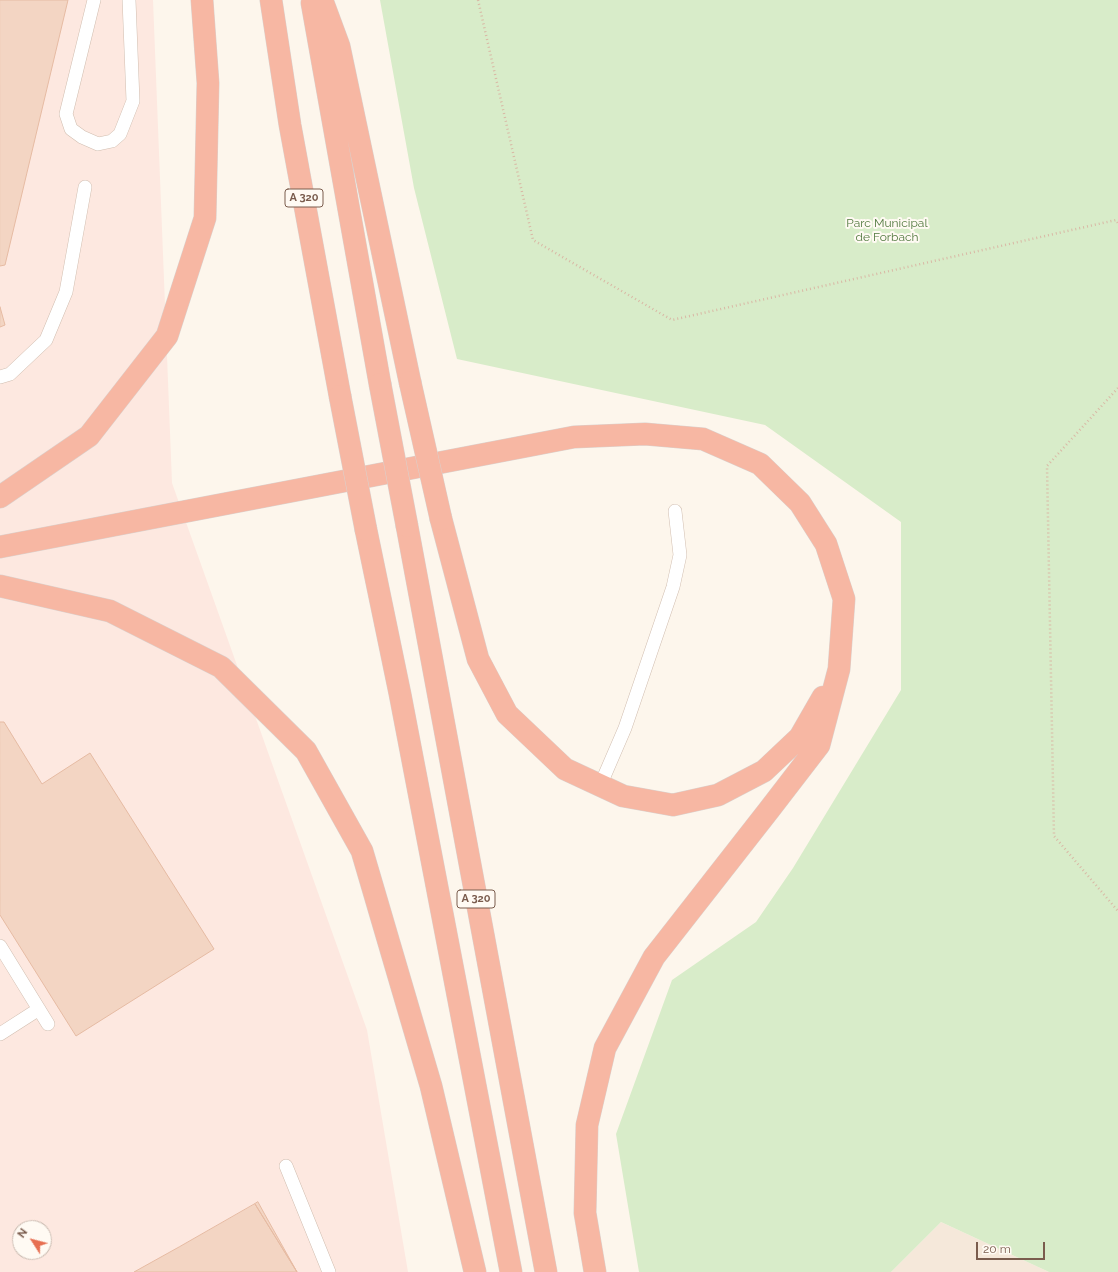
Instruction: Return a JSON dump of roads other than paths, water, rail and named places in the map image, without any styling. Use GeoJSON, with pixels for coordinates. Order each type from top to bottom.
{"type":"FeatureCollection","features":[{"type":"Feature","properties":{"kind":"highway"},"geometry":{"type":"LineString","coordinates":[[0,497],[89,436],[167,336],[205,218],[208,83],[202,0]]}},
{"type":"Feature","properties":{"kind":"highway","name":"A 320"},"geometry":{"type":"LineString","coordinates":[[270,0],[290,125],[340,396],[400,694],[511,1272]]}},
{"type":"Feature","properties":{"kind":"highway","name":"A 320"},"geometry":{"type":"LineString","coordinates":[[312,0],[380,384],[546,1272]]}},
{"type":"Feature","properties":{"kind":"highway"},"geometry":{"type":"LineString","coordinates":[[322,0],[339,46],[410,382],[441,519],[478,659],[507,714],[565,769],[623,796],[673,805],[718,795],[764,771],[800,737],[839,670]]}},
{"type":"Feature","properties":{"kind":"highway"},"geometry":{"type":"LineString","coordinates":[[0,547],[574,437],[645,434],[702,439],[760,464],[800,503],[826,544],[844,599],[839,670],[819,745],[654,957],[605,1048],[587,1125],[585,1213],[595,1272]]}},
{"type":"Feature","properties":{"kind":"highway"},"geometry":{"type":"LineString","coordinates":[[0,586],[110,611],[221,667],[306,751],[362,851],[431,1086],[475,1272]]}},
{"type":"Feature","properties":{"kind":"lane"},"geometry":{"type":"LineString","coordinates":[[94,0],[66,114],[71,128],[82,138],[98,144],[112,141],[120,134],[133,101],[129,0]]}},
{"type":"Feature","properties":{"kind":"lane"},"geometry":{"type":"LineString","coordinates":[[0,377],[10,374],[46,340],[66,292],[85,187]]}},
{"type":"Feature","properties":{"kind":"lane"},"geometry":{"type":"LineString","coordinates":[[600,786],[625,728],[673,587],[680,555],[675,511]]}},
{"type":"Feature","properties":{"kind":"lane"},"geometry":{"type":"LineString","coordinates":[[0,946],[48,1024]]}},
{"type":"Feature","properties":{"kind":"lane"},"geometry":{"type":"LineString","coordinates":[[0,1034],[39,1009]]}},
{"type":"Feature","properties":{"kind":"lane"},"geometry":{"type":"LineString","coordinates":[[286,1166],[329,1272]]}},
{"type":"Feature","properties":{"kind":"park label","name":"Parc Municipal de Forbach"},"geometry":{"type":"Point","coordinates":[887,230]}}]}
